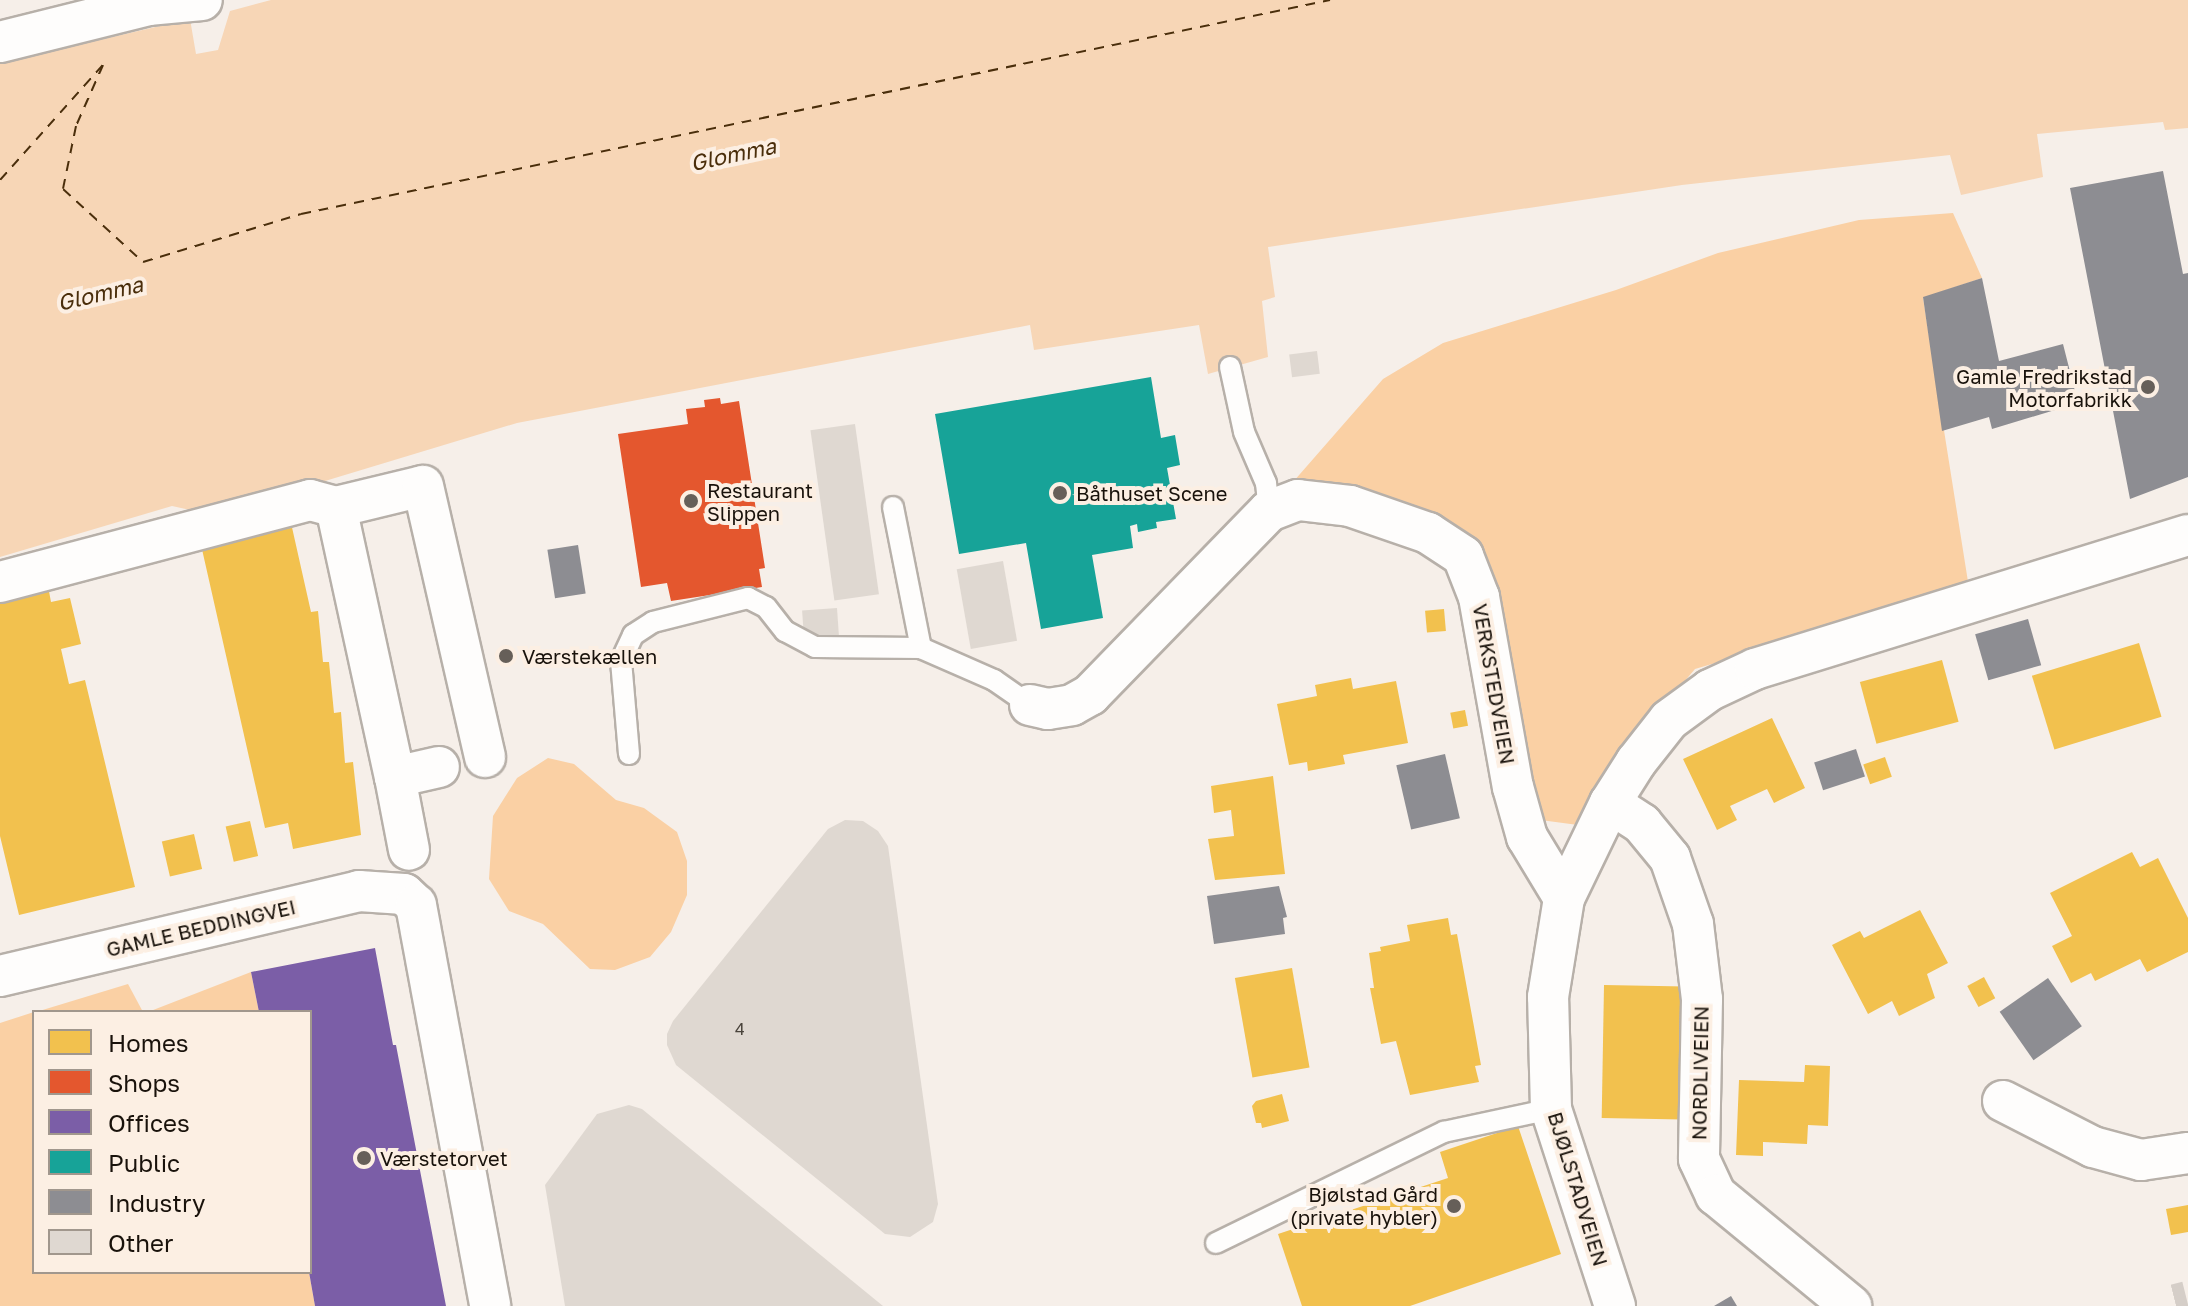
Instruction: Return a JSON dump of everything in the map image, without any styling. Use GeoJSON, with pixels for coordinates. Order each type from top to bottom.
{"type":"FeatureCollection","features":[{"type":"Feature","properties":{"kind":"street"},"geometry":{"type":"LineString","coordinates":[[0,42],[148,5],[202,0]]}},
{"type":"Feature","properties":{"kind":"street"},"geometry":{"type":"LineString","coordinates":[[0,582],[310,500],[336,507],[423,486],[485,757]]}},
{"type":"Feature","properties":{"kind":"street","name":"VERKSTEDVEIEN"},"geometry":{"type":"LineString","coordinates":[[1269,511],[1298,500],[1350,506],[1428,533],[1463,556],[1479,597],[1513,787],[1527,837],[1564,898]]}},
{"type":"Feature","properties":{"kind":"street"},"geometry":{"type":"LineString","coordinates":[[336,507],[409,850]]}},
{"type":"Feature","properties":{"kind":"street"},"geometry":{"type":"LineString","coordinates":[[1030,705],[1048,709],[1072,705],[1090,695],[1269,511]]}},
{"type":"Feature","properties":{"kind":"street","name":"BJØLSTADVEIEN"},"geometry":{"type":"LineString","coordinates":[[1615,1306],[1551,1109],[1548,997],[1564,898],[1610,803],[1636,762],[1669,720],[1710,690],[1755,669],[2188,535]]}},
{"type":"Feature","properties":{"kind":"street"},"geometry":{"type":"LineString","coordinates":[[395,777],[439,767]]}},
{"type":"Feature","properties":{"kind":"street","name":"NORDLIVEIEN"},"geometry":{"type":"LineString","coordinates":[[1610,803],[1642,824],[1670,858],[1693,924],[1702,999],[1699,1159],[1716,1195],[1851,1306]]}},
{"type":"Feature","properties":{"kind":"street","name":"GAMLE BEDDINGVEI"},"geometry":{"type":"LineString","coordinates":[[0,976],[359,891],[404,894],[416,905],[490,1306]]}},
{"type":"Feature","properties":{"kind":"street"},"geometry":{"type":"LineString","coordinates":[[2003,1101],[2093,1147],[2141,1160],[2188,1153]]}},
{"type":"Feature","properties":{"kind":"lane"},"geometry":{"type":"LineString","coordinates":[[1230,367],[1244,432],[1266,483],[1269,511]]}},
{"type":"Feature","properties":{"kind":"lane"},"geometry":{"type":"LineString","coordinates":[[893,507],[921,648]]}},
{"type":"Feature","properties":{"kind":"lane"},"geometry":{"type":"LineString","coordinates":[[629,754],[621,661],[633,635],[653,622],[748,598],[766,607],[785,631],[815,647],[921,648],[994,680],[1030,705]]}},
{"type":"Feature","properties":{"kind":"lane"},"geometry":{"type":"LineString","coordinates":[[1216,1243],[1444,1132],[1511,1115],[1551,1109]]}},
{"type":"Feature","properties":{"kind":"shaded area"},"geometry":{"type":"Polygon","coordinates":[[[1953,213],[1982,278],[1923,298],[1969,588],[1695,669],[1631,744],[1578,825],[1533,819],[1508,711],[1506,629],[1485,555],[1420,509],[1293,482],[1383,379],[1443,343],[1616,290],[1718,253],[1859,220],[1953,213]]]}},
{"type":"Feature","properties":{"kind":"shaded area"},"geometry":{"type":"Polygon","coordinates":[[[548,758],[574,764],[616,800],[644,808],[677,832],[687,861],[687,895],[671,932],[650,957],[615,970],[590,969],[543,924],[509,911],[489,879],[493,816],[517,778],[548,758]]]}},
{"type":"Feature","properties":{"kind":"shaded area"},"geometry":{"type":"Polygon","coordinates":[[[251,972],[259,1010],[153,1010],[251,972]]]}},
{"type":"Feature","properties":{"kind":"shaded area"},"geometry":{"type":"Polygon","coordinates":[[[128,984],[142,1010],[43,1010],[128,984]]]}},
{"type":"Feature","properties":{"kind":"shaded area"},"geometry":{"type":"Polygon","coordinates":[[[32,1013],[32,1274],[309,1274],[315,1306],[0,1306],[0,1023],[32,1013]]]}},
{"type":"Feature","properties":{"kind":"water","name":"Glomma"},"geometry":{"type":"Polygon","coordinates":[[[271,0],[2188,0],[2188,128],[2165,130],[2163,122],[2037,134],[2043,177],[1961,195],[1950,155],[1682,185],[1268,247],[1275,297],[1262,301],[1268,357],[1208,374],[1199,325],[1034,350],[1030,325],[517,423],[213,515],[172,506],[0,557],[0,63],[190,19],[196,54],[218,50],[230,11],[271,0]]]}},
{"type":"Feature","properties":{"kind":"building: Homes"},"geometry":{"type":"Polygon","coordinates":[[[289,514],[311,612],[318,611],[323,662],[329,662],[334,713],[341,712],[345,763],[353,762],[361,835],[293,849],[288,823],[265,828],[199,536],[289,514]]]}},
{"type":"Feature","properties":{"kind":"building: Homes"},"geometry":{"type":"Polygon","coordinates":[[[48,586],[51,602],[70,598],[81,644],[61,649],[69,684],[85,680],[135,887],[19,915],[0,836],[0,598],[48,586]]]}},
{"type":"Feature","properties":{"kind":"building: Homes"},"geometry":{"type":"Polygon","coordinates":[[[1444,609],[1446,631],[1427,633],[1425,611],[1444,609]]]}},
{"type":"Feature","properties":{"kind":"building: Homes"},"geometry":{"type":"Polygon","coordinates":[[[2139,643],[2162,717],[2054,749],[2032,676],[2139,643]]]}},
{"type":"Feature","properties":{"kind":"building: Homes"},"geometry":{"type":"Polygon","coordinates":[[[1942,660],[1959,722],[1876,744],[1860,682],[1942,660]]]}},
{"type":"Feature","properties":{"kind":"building: Homes"},"geometry":{"type":"Polygon","coordinates":[[[1351,678],[1353,689],[1396,681],[1408,743],[1343,755],[1345,764],[1308,771],[1307,762],[1289,765],[1277,704],[1317,696],[1315,685],[1351,678]]]}},
{"type":"Feature","properties":{"kind":"building: Homes"},"geometry":{"type":"Polygon","coordinates":[[[1465,710],[1468,726],[1453,729],[1450,713],[1465,710]]]}},
{"type":"Feature","properties":{"kind":"building: Homes"},"geometry":{"type":"Polygon","coordinates":[[[1772,718],[1805,788],[1774,803],[1767,789],[1730,806],[1737,820],[1717,830],[1683,759],[1772,718]]]}},
{"type":"Feature","properties":{"kind":"building: Homes"},"geometry":{"type":"Polygon","coordinates":[[[1885,757],[1892,777],[1870,784],[1863,764],[1885,757]]]}},
{"type":"Feature","properties":{"kind":"building: Homes"},"geometry":{"type":"Polygon","coordinates":[[[1273,776],[1285,874],[1215,880],[1208,839],[1234,836],[1231,810],[1214,813],[1211,786],[1273,776]]]}},
{"type":"Feature","properties":{"kind":"building: Homes"},"geometry":{"type":"Polygon","coordinates":[[[250,821],[258,856],[234,862],[226,827],[250,821]]]}},
{"type":"Feature","properties":{"kind":"building: Homes"},"geometry":{"type":"Polygon","coordinates":[[[194,834],[202,869],[170,877],[162,841],[194,834]]]}},
{"type":"Feature","properties":{"kind":"building: Homes"},"geometry":{"type":"Polygon","coordinates":[[[2132,852],[2140,867],[2158,858],[2188,918],[2188,952],[2147,972],[2140,959],[2095,981],[2091,973],[2071,983],[2052,946],[2072,936],[2050,893],[2132,852]]]}},
{"type":"Feature","properties":{"kind":"building: Homes"},"geometry":{"type":"Polygon","coordinates":[[[1920,910],[1948,963],[1927,974],[1935,998],[1899,1016],[1892,1001],[1868,1014],[1832,945],[1860,931],[1864,938],[1920,910]]]}},
{"type":"Feature","properties":{"kind":"building: Homes"},"geometry":{"type":"Polygon","coordinates":[[[1448,918],[1451,935],[1457,934],[1481,1065],[1475,1066],[1479,1082],[1410,1095],[1396,1041],[1381,1044],[1370,988],[1374,988],[1369,953],[1381,951],[1380,947],[1410,941],[1407,925],[1448,918]]]}},
{"type":"Feature","properties":{"kind":"building: Homes"},"geometry":{"type":"Polygon","coordinates":[[[1292,968],[1310,1067],[1252,1078],[1235,978],[1292,968]]]}},
{"type":"Feature","properties":{"kind":"building: Homes"},"geometry":{"type":"Polygon","coordinates":[[[1984,977],[1995,998],[1978,1007],[1967,986],[1984,977]]]}},
{"type":"Feature","properties":{"kind":"building: Homes"},"geometry":{"type":"Polygon","coordinates":[[[1604,985],[1685,986],[1683,1119],[1602,1118],[1604,985]]]}},
{"type":"Feature","properties":{"kind":"building: Homes"},"geometry":{"type":"Polygon","coordinates":[[[1805,1065],[1830,1066],[1828,1126],[1808,1125],[1807,1144],[1763,1142],[1763,1156],[1736,1155],[1739,1080],[1804,1082],[1805,1065]]]}},
{"type":"Feature","properties":{"kind":"building: Homes"},"geometry":{"type":"Polygon","coordinates":[[[1282,1094],[1289,1121],[1262,1128],[1261,1123],[1256,1123],[1252,1106],[1256,1101],[1282,1094]]]}},
{"type":"Feature","properties":{"kind":"building: Homes","name":"Bjølstad Gård (private hybler)"},"geometry":{"type":"Polygon","coordinates":[[[1518,1126],[1561,1254],[1410,1306],[1302,1306],[1278,1234],[1448,1178],[1440,1152],[1518,1126]]]}},
{"type":"Feature","properties":{"kind":"building: Homes"},"geometry":{"type":"Polygon","coordinates":[[[2188,1205],[2188,1232],[2171,1235],[2166,1209],[2188,1205]]]}},
{"type":"Feature","properties":{"kind":"building: Shops","name":"Restaurant Slippen"},"geometry":{"type":"Polygon","coordinates":[[[720,398],[721,404],[739,401],[765,568],[759,569],[762,587],[671,601],[667,583],[641,587],[618,434],[688,424],[686,409],[705,407],[704,400],[720,398]]]}},
{"type":"Feature","properties":{"kind":"building: Offices","name":"Værstetorvet"},"geometry":{"type":"Polygon","coordinates":[[[375,948],[446,1306],[315,1306],[309,1274],[312,1274],[312,1010],[259,1010],[251,972],[375,948]]]}},
{"type":"Feature","properties":{"kind":"building: Public","name":"Båthuset Scene"},"geometry":{"type":"Polygon","coordinates":[[[1151,377],[1161,438],[1175,435],[1180,465],[1167,468],[1176,519],[1156,522],[1157,528],[1138,532],[1137,524],[1130,526],[1133,548],[1092,555],[1103,618],[1041,629],[1026,543],[959,554],[935,414],[1151,377]]]}},
{"type":"Feature","properties":{"kind":"building: Industry","name":"Gamle Fredrikstad Motorfabrikk"},"geometry":{"type":"Polygon","coordinates":[[[2163,171],[2183,274],[2188,273],[2188,477],[2130,499],[2070,188],[2163,171]]]}},
{"type":"Feature","properties":{"kind":"building: Industry"},"geometry":{"type":"Polygon","coordinates":[[[1982,278],[1999,361],[2063,344],[2078,403],[1992,429],[1989,417],[1942,431],[1923,297],[1982,278]]]}},
{"type":"Feature","properties":{"kind":"building: Industry"},"geometry":{"type":"Polygon","coordinates":[[[578,545],[586,593],[555,598],[547,550],[578,545]]]}},
{"type":"Feature","properties":{"kind":"building: Industry"},"geometry":{"type":"Polygon","coordinates":[[[2028,619],[2041,665],[1988,680],[1975,634],[2028,619]]]}},
{"type":"Feature","properties":{"kind":"building: Industry"},"geometry":{"type":"Polygon","coordinates":[[[1856,749],[1865,777],[1823,790],[1814,763],[1856,749]]]}},
{"type":"Feature","properties":{"kind":"building: Industry"},"geometry":{"type":"Polygon","coordinates":[[[1445,754],[1460,818],[1411,830],[1396,765],[1445,754]]]}},
{"type":"Feature","properties":{"kind":"building: Industry"},"geometry":{"type":"Polygon","coordinates":[[[1279,886],[1287,917],[1283,918],[1285,934],[1214,944],[1207,896],[1279,886]]]}},
{"type":"Feature","properties":{"kind":"building: Industry"},"geometry":{"type":"Polygon","coordinates":[[[2048,978],[2082,1026],[2034,1060],[2000,1012],[2048,978]]]}},
{"type":"Feature","properties":{"kind":"building: Industry"},"geometry":{"type":"Polygon","coordinates":[[[1731,1296],[1737,1306],[1714,1306],[1731,1296]]]}},
{"type":"Feature","properties":{"kind":"building: Other"},"geometry":{"type":"Polygon","coordinates":[[[1317,351],[1320,374],[1292,377],[1289,354],[1317,351]]]}},
{"type":"Feature","properties":{"kind":"building: Other"},"geometry":{"type":"Polygon","coordinates":[[[855,424],[879,594],[834,601],[810,430],[855,424]]]}},
{"type":"Feature","properties":{"kind":"building: Other"},"geometry":{"type":"Polygon","coordinates":[[[1003,561],[1017,641],[971,649],[957,569],[1003,561]]]}},
{"type":"Feature","properties":{"kind":"building: Other"},"geometry":{"type":"Polygon","coordinates":[[[837,608],[839,638],[804,640],[802,610],[837,608]]]}},
{"type":"Feature","properties":{"kind":"building: Other"},"geometry":{"type":"Polygon","coordinates":[[[845,820],[863,821],[878,831],[888,846],[938,1204],[933,1222],[910,1237],[885,1234],[676,1065],[667,1045],[667,1034],[673,1021],[828,829],[845,820]]]}},
{"type":"Feature","properties":{"kind":"building: Other"},"geometry":{"type":"Polygon","coordinates":[[[629,1105],[642,1109],[883,1306],[565,1306],[545,1185],[597,1114],[629,1105]]]}},
{"type":"Feature","properties":{"kind":"ferry route"},"geometry":{"type":"LineString","coordinates":[[0,180],[103,65],[76,126],[63,189],[143,262],[301,214],[1330,0]]}},
{"type":"Feature","properties":{"kind":"tunnel"},"geometry":{"type":"LineString","coordinates":[[2176,1306],[2188,1303]]}},
{"type":"Feature","properties":{"kind":"place","name":"Gamle Fredrikstad Motorfabrikk"},"geometry":{"type":"Point","coordinates":[2148,387]}},
{"type":"Feature","properties":{"kind":"place","name":"Båthuset Scene"},"geometry":{"type":"Point","coordinates":[1060,493]}},
{"type":"Feature","properties":{"kind":"place","name":"Restaurant Slippen"},"geometry":{"type":"Point","coordinates":[691,501]}},
{"type":"Feature","properties":{"kind":"place","name":"Værstekællen"},"geometry":{"type":"Point","coordinates":[506,656]}},
{"type":"Feature","properties":{"kind":"place","name":"Værstetorvet"},"geometry":{"type":"Point","coordinates":[364,1158]}},
{"type":"Feature","properties":{"kind":"place","name":"Bjølstad Gård (private hybler)"},"geometry":{"type":"Point","coordinates":[1454,1206]}}]}
